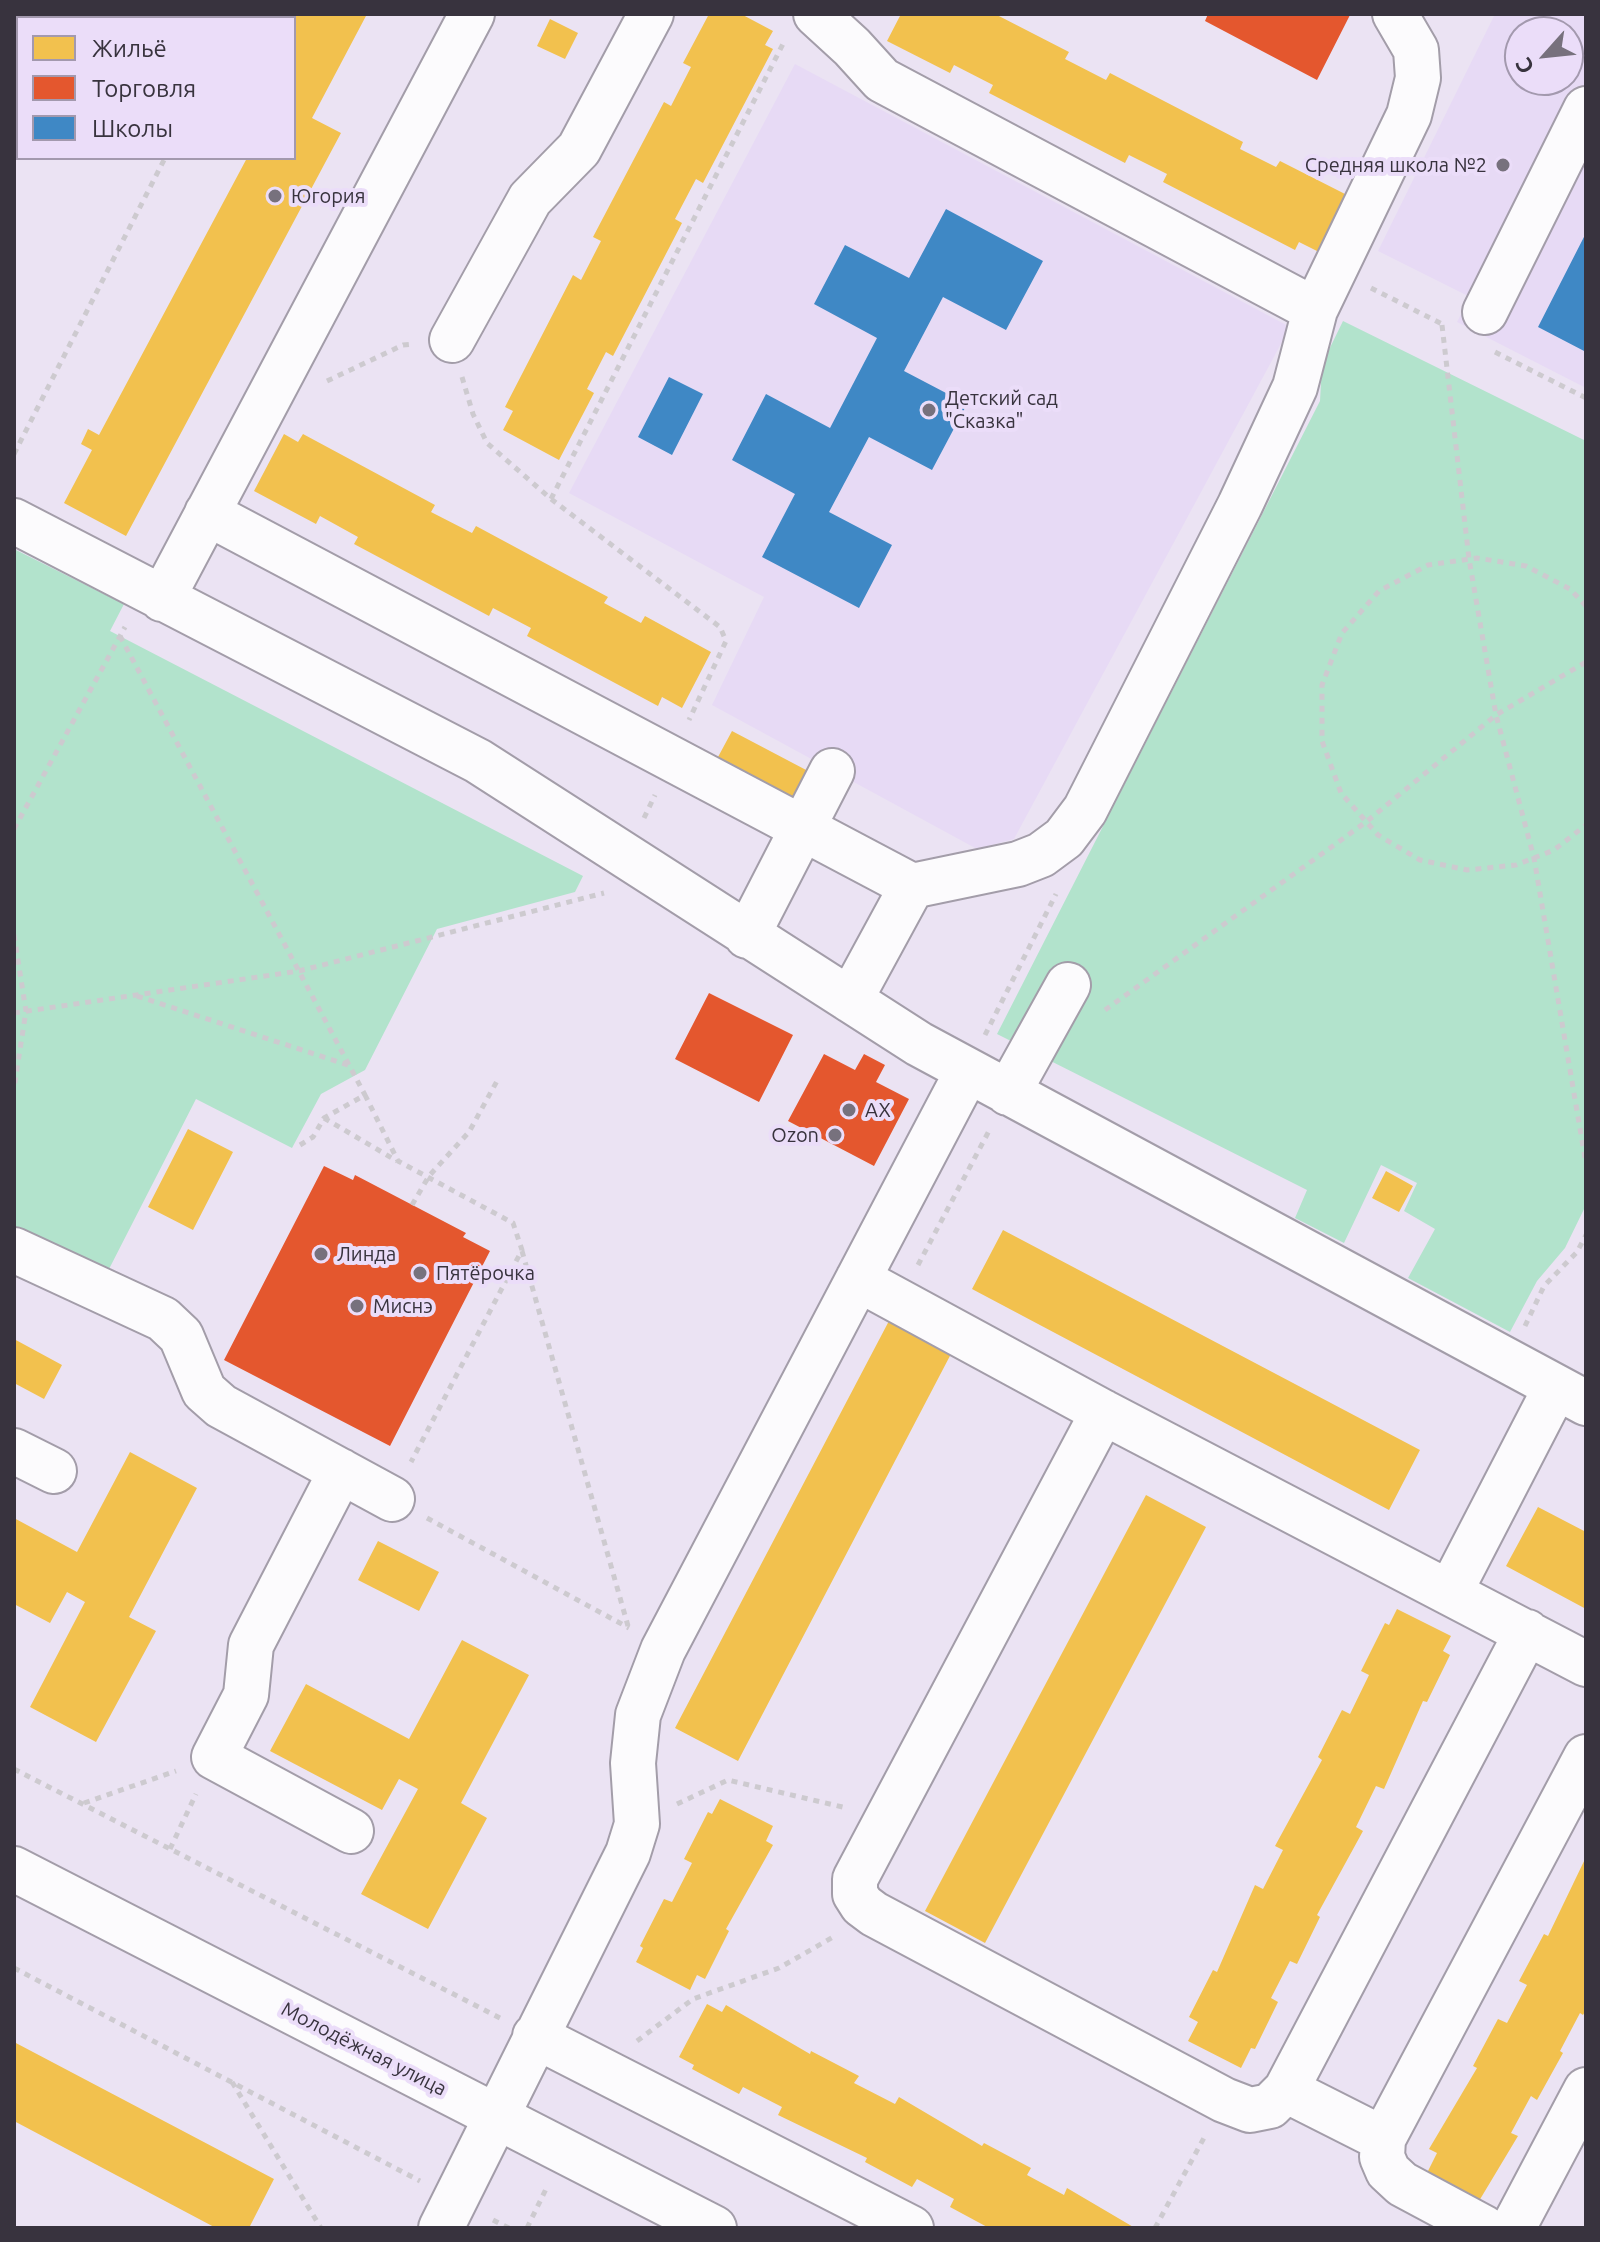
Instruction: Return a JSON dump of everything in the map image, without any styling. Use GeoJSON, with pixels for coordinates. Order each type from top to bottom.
{"type":"FeatureCollection","features":[{"type":"Feature","properties":{"kind":"street"},"geometry":{"type":"LineString","coordinates":[[162,599],[472,14]]}},
{"type":"Feature","properties":{"kind":"street"},"geometry":{"type":"LineString","coordinates":[[452,340],[530,199],[579,149],[651,14]]}},
{"type":"Feature","properties":{"kind":"street"},"geometry":{"type":"LineString","coordinates":[[207,513],[912,886],[1018,864],[1041,855],[1064,838],[1085,810],[1240,505],[1295,387],[1315,310],[1409,115],[1418,78],[1416,50],[1395,14]]}},
{"type":"Feature","properties":{"kind":"street"},"geometry":{"type":"LineString","coordinates":[[803,21],[852,47],[882,80],[1315,310]]}},
{"type":"Feature","properties":{"kind":"street"},"geometry":{"type":"LineString","coordinates":[[1485,312],[1586,109]]}},
{"type":"Feature","properties":{"kind":"street"},"geometry":{"type":"LineString","coordinates":[[14,521],[478,761],[617,874],[747,936],[967,1072],[1571,1395],[1451,1590]]}},
{"type":"Feature","properties":{"kind":"street"},"geometry":{"type":"LineString","coordinates":[[747,936],[832,771]]}},
{"type":"Feature","properties":{"kind":"street"},"geometry":{"type":"LineString","coordinates":[[850,1000],[912,886]]}},
{"type":"Feature","properties":{"kind":"street"},"geometry":{"type":"LineString","coordinates":[[1008,1093],[1083,1000]]}},
{"type":"Feature","properties":{"kind":"street"},"geometry":{"type":"LineString","coordinates":[[448,2214],[495,2115],[518,2027],[628,1853],[637,1824],[633,1763],[646,1639],[858,1279],[967,1072]]}},
{"type":"Feature","properties":{"kind":"street"},"geometry":{"type":"LineString","coordinates":[[14,1250],[163,1319],[181,1336],[204,1391],[221,1406],[392,1499]]}},
{"type":"Feature","properties":{"kind":"street"},"geometry":{"type":"LineString","coordinates":[[858,1279],[1103,1412],[1451,1590],[1586,1664]]}},
{"type":"Feature","properties":{"kind":"street"},"geometry":{"type":"LineString","coordinates":[[1103,1412],[855,1879],[855,1894],[862,1905],[874,1914],[1224,2100],[1250,2110],[1270,2106],[1286,2090],[1527,1632]]}},
{"type":"Feature","properties":{"kind":"street"},"geometry":{"type":"LineString","coordinates":[[14,1451],[54,1471]]}},
{"type":"Feature","properties":{"kind":"street"},"geometry":{"type":"LineString","coordinates":[[341,1471],[251,1645],[246,1695],[214,1757],[351,1831]]}},
{"type":"Feature","properties":{"kind":"street"},"geometry":{"type":"LineString","coordinates":[[1484,2228],[1402,2184],[1388,2171],[1382,2157],[1383,2139],[1586,1757]]}},
{"type":"Feature","properties":{"kind":"street","name":"Молодёжная улица"},"geometry":{"type":"LineString","coordinates":[[14,1869],[714,2228]]}},
{"type":"Feature","properties":{"kind":"street"},"geometry":{"type":"LineString","coordinates":[[518,2027],[911,2228]]}},
{"type":"Feature","properties":{"kind":"street"},"geometry":{"type":"LineString","coordinates":[[1286,2090],[1383,2139]]}},
{"type":"Feature","properties":{"kind":"street"},"geometry":{"type":"LineString","coordinates":[[1513,2228],[1586,2090]]}},
{"type":"Feature","properties":{"kind":"path"},"geometry":{"type":"LineString","coordinates":[[551,499],[803,21]]}},
{"type":"Feature","properties":{"kind":"path"},"geometry":{"type":"LineString","coordinates":[[14,454],[164,160]]}},
{"type":"Feature","properties":{"kind":"path"},"geometry":{"type":"LineString","coordinates":[[1442,325],[1469,559],[1496,715],[1534,858],[1586,1164]]}},
{"type":"Feature","properties":{"kind":"path"},"geometry":{"type":"LineString","coordinates":[[14,1013],[299,971],[617,874],[726,641],[720,627],[551,499],[487,443],[473,414],[452,340],[403,345],[324,383]]}},
{"type":"Feature","properties":{"kind":"path"},"geometry":{"type":"LineString","coordinates":[[1586,606],[1570,589],[1526,566],[1469,559],[1428,565],[1379,591],[1342,633],[1322,685],[1322,741],[1341,793],[1378,835],[1420,860],[1467,870],[1516,865],[1554,850],[1586,825]]}},
{"type":"Feature","properties":{"kind":"path"},"geometry":{"type":"LineString","coordinates":[[14,829],[120,636],[398,1161]]}},
{"type":"Feature","properties":{"kind":"path"},"geometry":{"type":"LineString","coordinates":[[1083,1000],[1366,822],[1496,715],[1586,662]]}},
{"type":"Feature","properties":{"kind":"path"},"geometry":{"type":"LineString","coordinates":[[14,935],[26,1011],[14,1088]]}},
{"type":"Feature","properties":{"kind":"path"},"geometry":{"type":"LineString","coordinates":[[135,996],[349,1065]]}},
{"type":"Feature","properties":{"kind":"path"},"geometry":{"type":"LineString","coordinates":[[412,1205],[429,1176],[469,1132],[497,1081]]}},
{"type":"Feature","properties":{"kind":"path"},"geometry":{"type":"LineString","coordinates":[[899,1302],[1008,1093]]}},
{"type":"Feature","properties":{"kind":"path"},"geometry":{"type":"LineString","coordinates":[[300,1145],[313,1137],[324,1118],[365,1095]]}},
{"type":"Feature","properties":{"kind":"path"},"geometry":{"type":"LineString","coordinates":[[324,1118],[513,1223],[646,1639]]}},
{"type":"Feature","properties":{"kind":"path"},"geometry":{"type":"LineString","coordinates":[[1508,1360],[1544,1286],[1577,1252],[1586,1235]]}},
{"type":"Feature","properties":{"kind":"path"},"geometry":{"type":"LineString","coordinates":[[522,1250],[392,1499],[646,1639]]}},
{"type":"Feature","properties":{"kind":"path"},"geometry":{"type":"LineString","coordinates":[[84,1803],[214,1757]]}},
{"type":"Feature","properties":{"kind":"path"},"geometry":{"type":"LineString","coordinates":[[170,1849],[214,1757]]}},
{"type":"Feature","properties":{"kind":"path"},"geometry":{"type":"LineString","coordinates":[[14,1769],[518,2027]]}},
{"type":"Feature","properties":{"kind":"path"},"geometry":{"type":"LineString","coordinates":[[637,1824],[728,1780],[887,1817]]}},
{"type":"Feature","properties":{"kind":"path"},"geometry":{"type":"LineString","coordinates":[[606,2072],[611,2060],[693,1999],[779,1968],[874,1914]]}},
{"type":"Feature","properties":{"kind":"path"},"geometry":{"type":"LineString","coordinates":[[14,1968],[231,2079],[448,2214],[509,2228]]}},
{"type":"Feature","properties":{"kind":"path"},"geometry":{"type":"LineString","coordinates":[[231,2079],[321,2228]]}},
{"type":"Feature","properties":{"kind":"path"},"geometry":{"type":"LineString","coordinates":[[1155,2228],[1224,2100]]}},
{"type":"Feature","properties":{"kind":"path"},"geometry":{"type":"LineString","coordinates":[[527,2228],[565,2152]]}},
{"type":"Feature","properties":{"kind":"shaded area","name":"Средняя школа №2"},"geometry":{"type":"Polygon","coordinates":[[[1495,14],[1586,14],[1586,388],[1457,322],[1470,297],[1378,251],[1495,14]]]}},
{"type":"Feature","properties":{"kind":"shaded area","name":"Детский сад \"Сказка\""},"geometry":{"type":"Polygon","coordinates":[[[795,64],[1290,327],[1014,839],[977,849],[712,705],[764,597],[569,493],[795,64]]]}},
{"type":"Feature","properties":{"kind":"green space"},"geometry":{"type":"Polygon","coordinates":[[[1343,321],[1586,441],[1586,1205],[1565,1248],[1537,1281],[1510,1332],[1408,1278],[1435,1229],[1404,1211],[1417,1183],[1381,1165],[1344,1243],[1295,1218],[1307,1190],[997,1034],[1320,401],[1322,364],[1343,321]]]}},
{"type":"Feature","properties":{"kind":"green space"},"geometry":{"type":"Polygon","coordinates":[[[14,549],[124,604],[110,631],[583,876],[575,892],[437,929],[365,1070],[321,1094],[292,1148],[196,1099],[108,1271],[14,1231],[14,549]]]}},
{"type":"Feature","properties":{"kind":"building: Жильё"},"geometry":{"type":"Polygon","coordinates":[[[367,14],[312,118],[341,133],[126,536],[64,503],[92,450],[81,444],[88,429],[99,435],[246,160],[296,160],[296,16],[287,16],[367,14]]]}},
{"type":"Feature","properties":{"kind":"building: Жильё"},"geometry":{"type":"Polygon","coordinates":[[[709,14],[741,14],[773,31],[765,45],[773,49],[703,183],[696,179],[675,219],[682,223],[613,356],[606,352],[587,389],[594,393],[559,460],[503,430],[513,411],[505,407],[573,275],[581,280],[601,241],[593,237],[664,102],[671,106],[691,67],[683,63],[709,14]]]}},
{"type":"Feature","properties":{"kind":"building: Жильё"},"geometry":{"type":"Polygon","coordinates":[[[901,14],[995,14],[1069,52],[1065,59],[1106,80],[1110,73],[1243,142],[1240,149],[1276,167],[1280,161],[1347,195],[1319,252],[1299,242],[1295,250],[1163,182],[1167,174],[1129,155],[1125,163],[989,93],[993,85],[954,65],[950,73],[887,41],[901,14]]]}},
{"type":"Feature","properties":{"kind":"building: Жильё"},"geometry":{"type":"Polygon","coordinates":[[[550,19],[578,33],[565,59],[537,46],[550,19]]]}},
{"type":"Feature","properties":{"kind":"building: Жильё"},"geometry":{"type":"Polygon","coordinates":[[[284,434],[298,442],[303,434],[435,505],[431,512],[472,533],[476,526],[608,597],[604,603],[641,623],[645,616],[711,652],[682,708],[662,697],[658,706],[527,636],[531,628],[493,608],[489,616],[354,544],[358,537],[320,516],[316,524],[254,491],[284,434]]]}},
{"type":"Feature","properties":{"kind":"building: Жильё"},"geometry":{"type":"Polygon","coordinates":[[[732,731],[808,771],[786,811],[711,770],[732,731]]]}},
{"type":"Feature","properties":{"kind":"building: Жильё"},"geometry":{"type":"Polygon","coordinates":[[[188,1129],[233,1152],[193,1230],[148,1207],[188,1129]]]}},
{"type":"Feature","properties":{"kind":"building: Жильё"},"geometry":{"type":"Polygon","coordinates":[[[1386,1171],[1413,1186],[1399,1212],[1372,1198],[1386,1171]]]}},
{"type":"Feature","properties":{"kind":"building: Жильё"},"geometry":{"type":"Polygon","coordinates":[[[1003,1230],[1420,1450],[1389,1510],[972,1289],[1003,1230]]]}},
{"type":"Feature","properties":{"kind":"building: Жильё"},"geometry":{"type":"Polygon","coordinates":[[[890,1319],[952,1352],[738,1761],[675,1728],[890,1319]]]}},
{"type":"Feature","properties":{"kind":"building: Жильё"},"geometry":{"type":"Polygon","coordinates":[[[14,1339],[62,1365],[44,1399],[14,1383],[14,1339]]]}},
{"type":"Feature","properties":{"kind":"building: Жильё"},"geometry":{"type":"Polygon","coordinates":[[[130,1452],[197,1488],[129,1617],[156,1631],[96,1742],[30,1707],[85,1602],[67,1592],[50,1623],[14,1604],[14,1518],[77,1552],[130,1452]]]}},
{"type":"Feature","properties":{"kind":"building: Жильё"},"geometry":{"type":"Polygon","coordinates":[[[1146,1495],[1206,1527],[985,1943],[925,1911],[1146,1495]]]}},
{"type":"Feature","properties":{"kind":"building: Жильё"},"geometry":{"type":"Polygon","coordinates":[[[1538,1507],[1586,1532],[1586,1609],[1506,1566],[1538,1507]]]}},
{"type":"Feature","properties":{"kind":"building: Жильё"},"geometry":{"type":"Polygon","coordinates":[[[378,1541],[439,1572],[419,1611],[358,1580],[378,1541]]]}},
{"type":"Feature","properties":{"kind":"building: Жильё"},"geometry":{"type":"Polygon","coordinates":[[[1397,1609],[1451,1636],[1443,1651],[1450,1655],[1427,1702],[1423,1701],[1384,1789],[1376,1786],[1356,1827],[1363,1831],[1317,1915],[1320,1917],[1297,1964],[1290,1961],[1271,1998],[1278,2002],[1255,2049],[1251,2048],[1241,2068],[1188,2041],[1198,2022],[1189,2017],[1213,1970],[1217,1972],[1255,1885],[1263,1889],[1283,1850],[1275,1846],[1322,1760],[1318,1757],[1342,1710],[1350,1714],[1369,1675],[1361,1671],[1385,1623],[1389,1625],[1397,1609]]]}},
{"type":"Feature","properties":{"kind":"building: Жильё"},"geometry":{"type":"Polygon","coordinates":[[[462,1640],[529,1675],[461,1803],[487,1818],[428,1929],[361,1894],[418,1789],[399,1779],[382,1810],[270,1751],[306,1684],[409,1739],[462,1640]]]}},
{"type":"Feature","properties":{"kind":"building: Жильё"},"geometry":{"type":"Polygon","coordinates":[[[720,1799],[773,1826],[766,1841],[773,1845],[726,1929],[729,1931],[705,1979],[697,1975],[690,1990],[636,1962],[643,1948],[640,1946],[664,1899],[672,1902],[692,1863],[684,1859],[708,1812],[712,1814],[720,1799]]]}},
{"type":"Feature","properties":{"kind":"building: Жильё"},"geometry":{"type":"Polygon","coordinates":[[[1586,1857],[1586,2010],[1583,2015],[1580,2013],[1560,2051],[1563,2053],[1537,2100],[1531,2096],[1511,2133],[1518,2136],[1479,2201],[1427,2173],[1437,2153],[1429,2149],[1477,2068],[1473,2066],[1498,2019],[1507,2023],[1527,1985],[1519,1981],[1544,1934],[1548,1936],[1586,1857]]]}},
{"type":"Feature","properties":{"kind":"building: Жильё"},"geometry":{"type":"Polygon","coordinates":[[[707,2004],[722,2012],[726,2005],[810,2054],[811,2051],[859,2076],[854,2083],[895,2104],[899,2097],[982,2146],[984,2143],[1031,2168],[1027,2175],[1064,2195],[1067,2188],[1135,2228],[989,2228],[950,2207],[954,2199],[917,2179],[912,2187],[865,2162],[867,2158],[778,2115],[782,2107],[743,2087],[739,2094],[692,2069],[694,2065],[679,2057],[707,2004]]]}},
{"type":"Feature","properties":{"kind":"building: Жильё"},"geometry":{"type":"Polygon","coordinates":[[[14,2042],[274,2179],[249,2228],[216,2228],[14,2121],[14,2042]]]}},
{"type":"Feature","properties":{"kind":"building: Торговля"},"geometry":{"type":"Polygon","coordinates":[[[1208,14],[1350,15],[1317,80],[1205,21],[1208,14]]]}},
{"type":"Feature","properties":{"kind":"building: Торговля"},"geometry":{"type":"Polygon","coordinates":[[[709,993],[793,1035],[759,1102],[675,1059],[709,993]]]}},
{"type":"Feature","properties":{"kind":"building: Торговля","name":"АХ"},"geometry":{"type":"Polygon","coordinates":[[[824,1054],[855,1070],[864,1054],[885,1065],[876,1082],[909,1099],[874,1166],[788,1121],[824,1054]]]}},
{"type":"Feature","properties":{"kind":"building: Торговля","name":"Миснэ"},"geometry":{"type":"Polygon","coordinates":[[[324,1166],[353,1180],[355,1175],[466,1233],[463,1237],[490,1251],[390,1446],[224,1360],[324,1166]]]}},
{"type":"Feature","properties":{"kind":"building: Школы"},"geometry":{"type":"Polygon","coordinates":[[[946,209],[1043,261],[1006,330],[943,297],[904,371],[967,404],[932,470],[869,437],[829,512],[892,545],[859,608],[762,557],[795,494],[732,460],[766,394],[830,428],[877,338],[814,304],[845,245],[909,278],[946,209]]]}},
{"type":"Feature","properties":{"kind":"building: Школы"},"geometry":{"type":"Polygon","coordinates":[[[1586,233],[1586,352],[1538,327],[1586,233]]]}},
{"type":"Feature","properties":{"kind":"building: Школы"},"geometry":{"type":"Polygon","coordinates":[[[669,377],[703,394],[672,455],[638,437],[669,377]]]}},
{"type":"Feature","properties":{"kind":"place","name":"Средняя школа №2"},"geometry":{"type":"Point","coordinates":[1503,165]}},
{"type":"Feature","properties":{"kind":"place","name":"Югория"},"geometry":{"type":"Point","coordinates":[275,196]}},
{"type":"Feature","properties":{"kind":"place","name":"Детский сад \"Сказка\""},"geometry":{"type":"Point","coordinates":[929,410]}},
{"type":"Feature","properties":{"kind":"place","name":"АХ"},"geometry":{"type":"Point","coordinates":[849,1110]}},
{"type":"Feature","properties":{"kind":"place","name":"Ozon"},"geometry":{"type":"Point","coordinates":[835,1135]}},
{"type":"Feature","properties":{"kind":"place","name":"Линда"},"geometry":{"type":"Point","coordinates":[321,1254]}},
{"type":"Feature","properties":{"kind":"place","name":"Пятёрочка"},"geometry":{"type":"Point","coordinates":[420,1273]}},
{"type":"Feature","properties":{"kind":"place","name":"Миснэ"},"geometry":{"type":"Point","coordinates":[357,1306]}}]}
